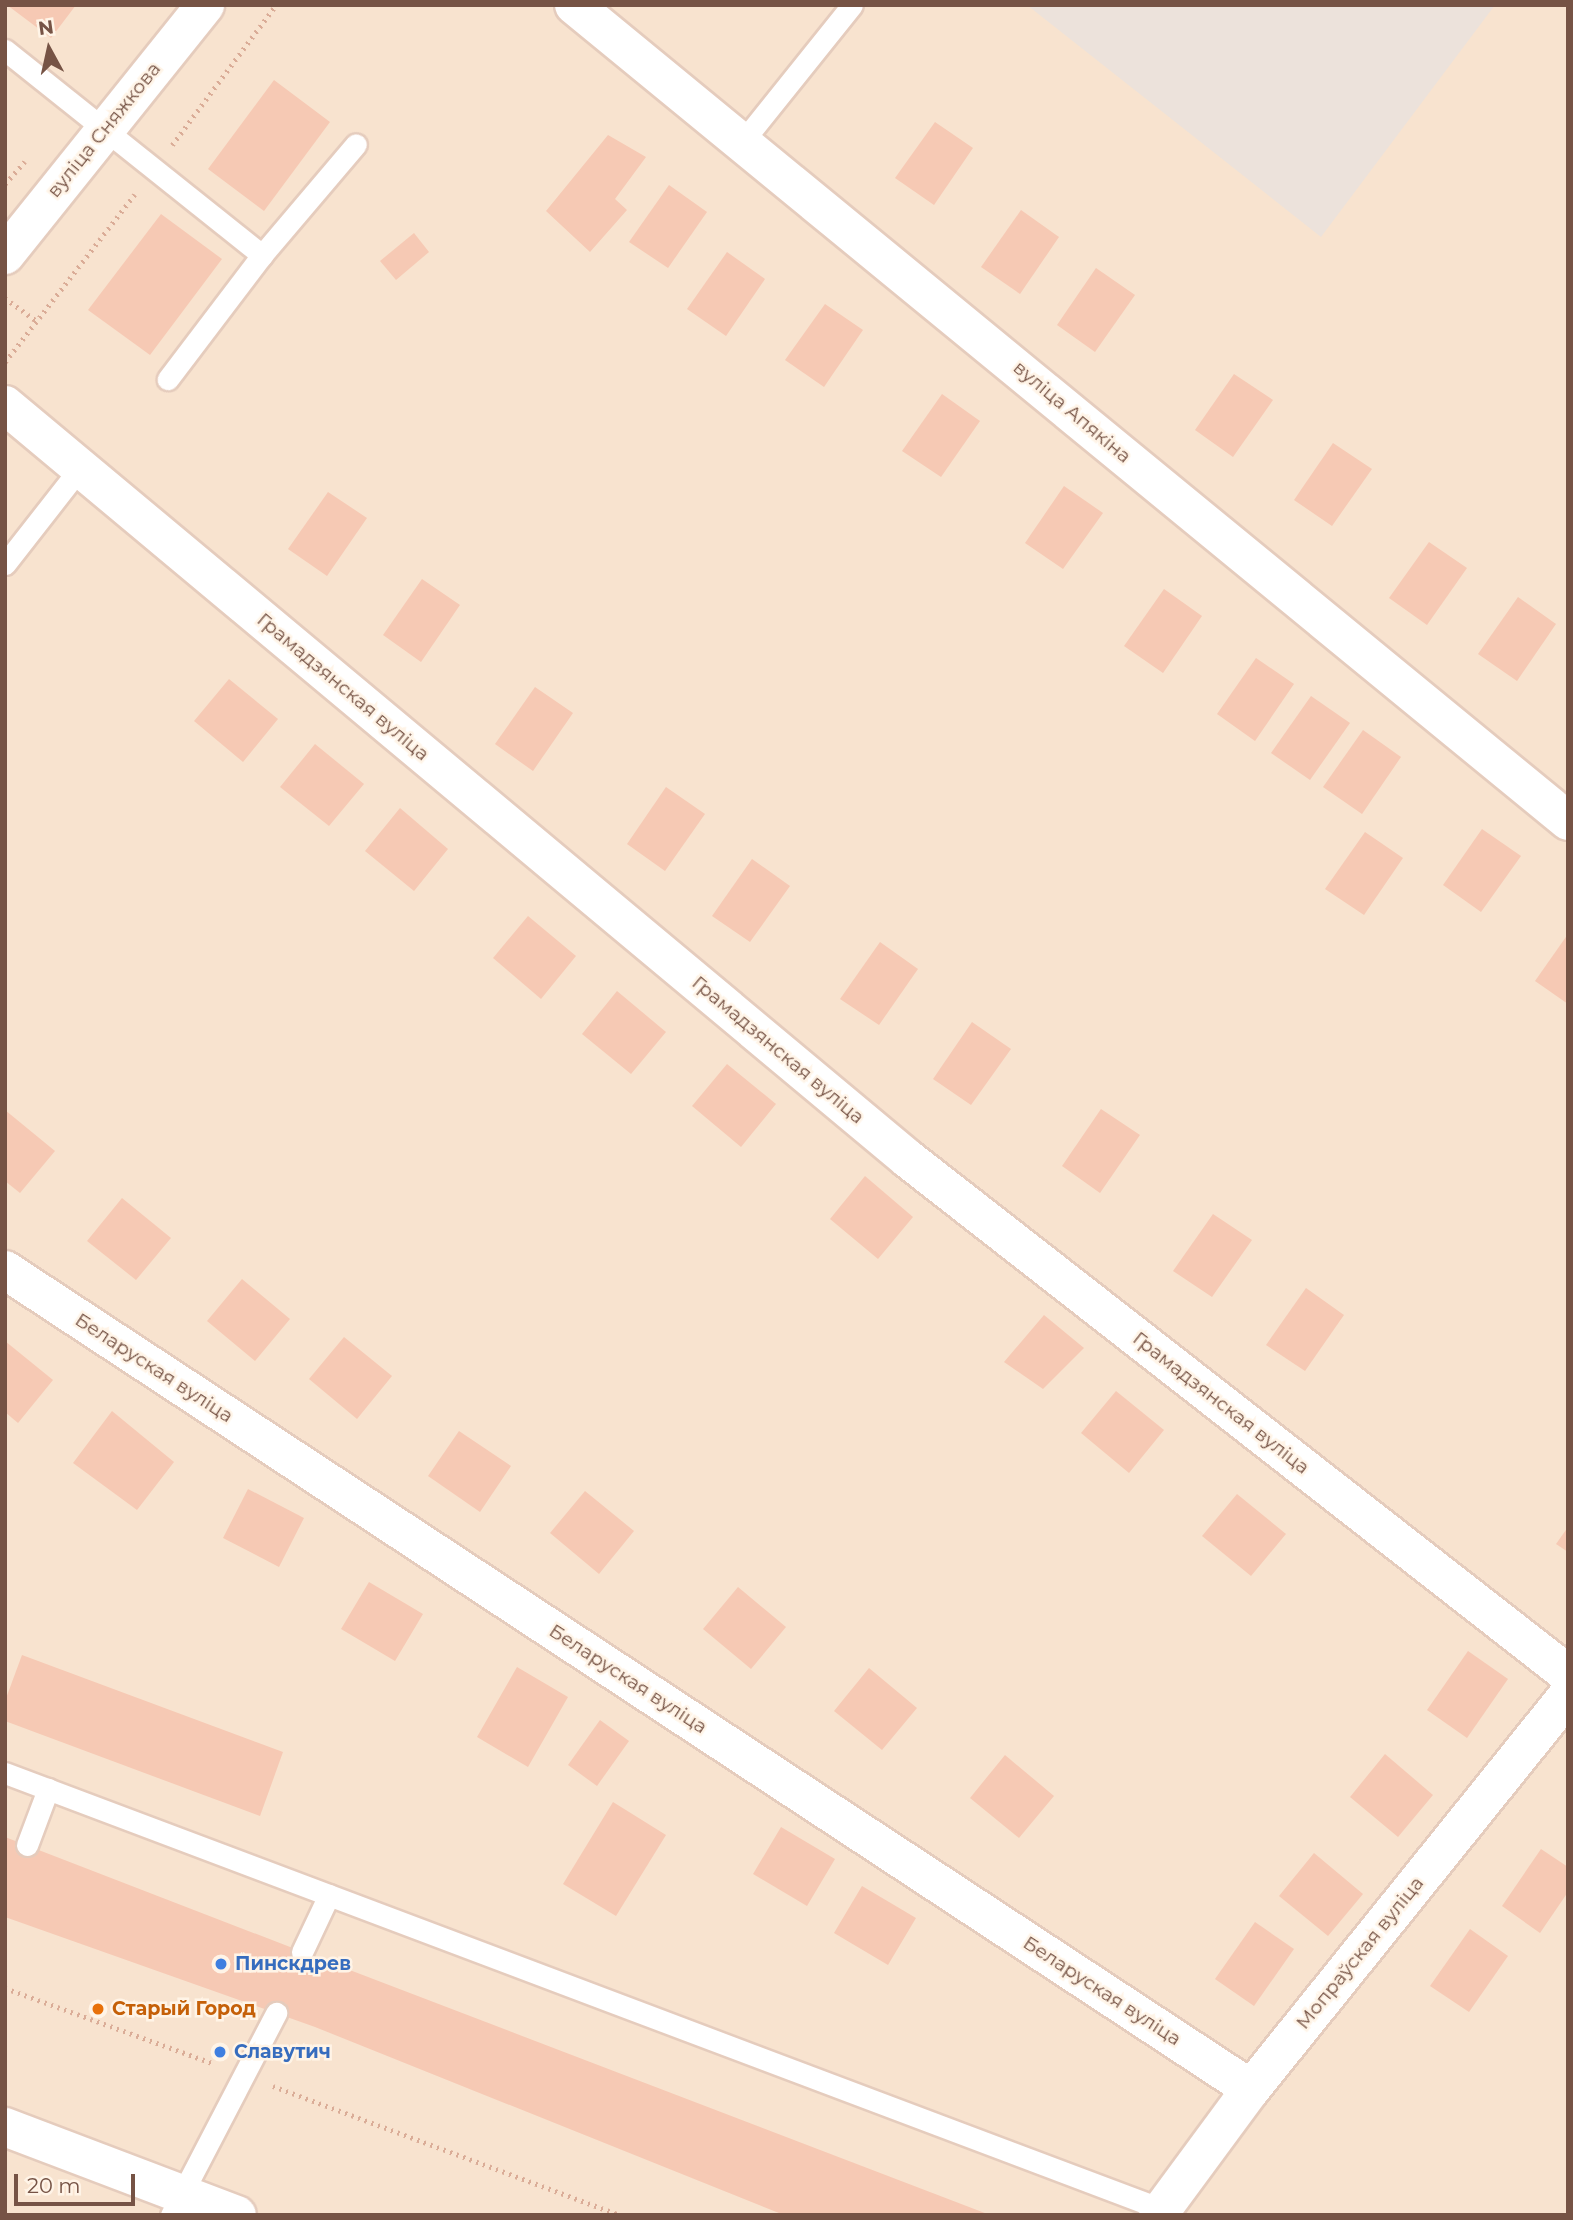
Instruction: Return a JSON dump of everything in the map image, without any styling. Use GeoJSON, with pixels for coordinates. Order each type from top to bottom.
{"type":"FeatureCollection","features":[{"type":"Feature","properties":{"kind":"street","name":"вуліца Сняжкова"},"geometry":{"type":"LineString","coordinates":[[5,256],[102,130],[205,5]]}},
{"type":"Feature","properties":{"kind":"street","name":"вуліца Апякіна"},"geometry":{"type":"LineString","coordinates":[[574,5],[744,141],[1568,821]]}},
{"type":"Feature","properties":{"kind":"street","name":"Грамадзянская вуліца"},"geometry":{"type":"LineString","coordinates":[[5,405],[908,1159],[1568,1674]]}},
{"type":"Feature","properties":{"kind":"street","name":"Беларуская вуліца"},"geometry":{"type":"LineString","coordinates":[[5,1270],[1251,2089]]}},
{"type":"Feature","properties":{"kind":"street","name":"Мопраўская вуліца"},"geometry":{"type":"LineString","coordinates":[[1165,2213],[1251,2089],[1568,1695]]}},
{"type":"Feature","properties":{"kind":"street"},"geometry":{"type":"LineString","coordinates":[[5,2127],[175,2204],[237,2215]]}},
{"type":"Feature","properties":{"kind":"lane"},"geometry":{"type":"LineString","coordinates":[[744,141],[852,5]]}},
{"type":"Feature","properties":{"kind":"lane"},"geometry":{"type":"LineString","coordinates":[[5,50],[262,255]]}},
{"type":"Feature","properties":{"kind":"lane"},"geometry":{"type":"LineString","coordinates":[[168,379],[262,255],[356,144]]}},
{"type":"Feature","properties":{"kind":"lane"},"geometry":{"type":"LineString","coordinates":[[5,564],[80,468]]}},
{"type":"Feature","properties":{"kind":"lane"},"geometry":{"type":"LineString","coordinates":[[5,1773],[1165,2213]]}},
{"type":"Feature","properties":{"kind":"lane"},"geometry":{"type":"LineString","coordinates":[[27,1846],[48,1789]]}},
{"type":"Feature","properties":{"kind":"lane"},"geometry":{"type":"LineString","coordinates":[[302,1952],[329,1895]]}},
{"type":"Feature","properties":{"kind":"lane"},"geometry":{"type":"LineString","coordinates":[[175,2204],[246,2076],[276,2013]]}},
{"type":"Feature","properties":{"kind":"path"},"geometry":{"type":"LineString","coordinates":[[5,298],[37,321]]}},
{"type":"Feature","properties":{"kind":"path"},"geometry":{"type":"LineString","coordinates":[[5,1988],[619,2215]]}},
{"type":"Feature","properties":{"kind":"shaded area"},"geometry":{"type":"Polygon","coordinates":[[[5,5],[1568,5],[1568,2215],[5,2215],[5,5]]]}},
{"type":"Feature","properties":{"kind":"shaded area"},"geometry":{"type":"Polygon","coordinates":[[[1027,5],[1495,5],[1321,237],[1027,5]]]}},
{"type":"Feature","properties":{"kind":"building"},"geometry":{"type":"Polygon","coordinates":[[[7,5],[76,5],[51,38],[7,5]]]}},
{"type":"Feature","properties":{"kind":"building"},"geometry":{"type":"Polygon","coordinates":[[[274,80],[330,122],[264,211],[208,169],[274,80]]]}},
{"type":"Feature","properties":{"kind":"building"},"geometry":{"type":"Polygon","coordinates":[[[935,122],[973,148],[934,205],[895,178],[935,122]]]}},
{"type":"Feature","properties":{"kind":"building"},"geometry":{"type":"Polygon","coordinates":[[[608,135],[646,157],[615,199],[627,210],[590,252],[546,211],[608,135]]]}},
{"type":"Feature","properties":{"kind":"building"},"geometry":{"type":"Polygon","coordinates":[[[669,185],[707,212],[668,268],[629,242],[669,185]]]}},
{"type":"Feature","properties":{"kind":"building"},"geometry":{"type":"Polygon","coordinates":[[[1021,210],[1059,237],[1020,294],[981,267],[1021,210]]]}},
{"type":"Feature","properties":{"kind":"building"},"geometry":{"type":"Polygon","coordinates":[[[161,214],[222,259],[150,355],[88,310],[161,214]]]}},
{"type":"Feature","properties":{"kind":"building"},"geometry":{"type":"Polygon","coordinates":[[[414,233],[429,252],[396,280],[380,261],[414,233]]]}},
{"type":"Feature","properties":{"kind":"building"},"geometry":{"type":"Polygon","coordinates":[[[727,252],[765,279],[726,336],[687,309],[727,252]]]}},
{"type":"Feature","properties":{"kind":"building"},"geometry":{"type":"Polygon","coordinates":[[[1096,268],[1135,295],[1095,352],[1057,325],[1096,268]]]}},
{"type":"Feature","properties":{"kind":"building"},"geometry":{"type":"Polygon","coordinates":[[[825,304],[863,330],[824,387],[785,360],[825,304]]]}},
{"type":"Feature","properties":{"kind":"building"},"geometry":{"type":"Polygon","coordinates":[[[1234,374],[1273,400],[1233,457],[1195,430],[1234,374]]]}},
{"type":"Feature","properties":{"kind":"building"},"geometry":{"type":"Polygon","coordinates":[[[942,394],[980,421],[941,477],[902,451],[942,394]]]}},
{"type":"Feature","properties":{"kind":"building"},"geometry":{"type":"Polygon","coordinates":[[[1333,443],[1372,469],[1332,526],[1294,500],[1333,443]]]}},
{"type":"Feature","properties":{"kind":"building"},"geometry":{"type":"Polygon","coordinates":[[[1064,486],[1103,513],[1063,569],[1025,543],[1064,486]]]}},
{"type":"Feature","properties":{"kind":"building"},"geometry":{"type":"Polygon","coordinates":[[[328,492],[367,518],[327,576],[288,549],[328,492]]]}},
{"type":"Feature","properties":{"kind":"building"},"geometry":{"type":"Polygon","coordinates":[[[1429,542],[1467,568],[1427,625],[1389,598],[1429,542]]]}},
{"type":"Feature","properties":{"kind":"building"},"geometry":{"type":"Polygon","coordinates":[[[422,579],[460,605],[421,662],[383,635],[422,579]]]}},
{"type":"Feature","properties":{"kind":"building"},"geometry":{"type":"Polygon","coordinates":[[[1164,589],[1202,616],[1163,673],[1124,646],[1164,589]]]}},
{"type":"Feature","properties":{"kind":"building"},"geometry":{"type":"Polygon","coordinates":[[[1518,597],[1556,624],[1517,681],[1478,654],[1518,597]]]}},
{"type":"Feature","properties":{"kind":"building"},"geometry":{"type":"Polygon","coordinates":[[[1256,658],[1294,684],[1255,741],[1217,714],[1256,658]]]}},
{"type":"Feature","properties":{"kind":"building"},"geometry":{"type":"Polygon","coordinates":[[[229,679],[278,719],[243,762],[194,721],[229,679]]]}},
{"type":"Feature","properties":{"kind":"building"},"geometry":{"type":"Polygon","coordinates":[[[535,687],[573,713],[533,771],[495,744],[535,687]]]}},
{"type":"Feature","properties":{"kind":"building"},"geometry":{"type":"Polygon","coordinates":[[[1311,696],[1350,723],[1310,780],[1271,753],[1311,696]]]}},
{"type":"Feature","properties":{"kind":"building"},"geometry":{"type":"Polygon","coordinates":[[[1363,730],[1401,757],[1362,814],[1323,787],[1363,730]]]}},
{"type":"Feature","properties":{"kind":"building"},"geometry":{"type":"Polygon","coordinates":[[[315,744],[364,784],[329,826],[280,787],[315,744]]]}},
{"type":"Feature","properties":{"kind":"building"},"geometry":{"type":"Polygon","coordinates":[[[666,787],[705,814],[665,871],[627,844],[666,787]]]}},
{"type":"Feature","properties":{"kind":"building"},"geometry":{"type":"Polygon","coordinates":[[[400,808],[448,849],[414,891],[365,851],[400,808]]]}},
{"type":"Feature","properties":{"kind":"building"},"geometry":{"type":"Polygon","coordinates":[[[1482,829],[1521,856],[1481,912],[1443,885],[1482,829]]]}},
{"type":"Feature","properties":{"kind":"building"},"geometry":{"type":"Polygon","coordinates":[[[1365,832],[1403,858],[1364,915],[1325,889],[1365,832]]]}},
{"type":"Feature","properties":{"kind":"building"},"geometry":{"type":"Polygon","coordinates":[[[752,859],[790,886],[750,942],[712,916],[752,859]]]}},
{"type":"Feature","properties":{"kind":"building"},"geometry":{"type":"Polygon","coordinates":[[[528,916],[576,956],[541,999],[493,958],[528,916]]]}},
{"type":"Feature","properties":{"kind":"building"},"geometry":{"type":"Polygon","coordinates":[[[1568,934],[1568,1004],[1535,981],[1568,934]]]}},
{"type":"Feature","properties":{"kind":"building"},"geometry":{"type":"Polygon","coordinates":[[[880,942],[918,969],[879,1025],[840,999],[880,942]]]}},
{"type":"Feature","properties":{"kind":"building"},"geometry":{"type":"Polygon","coordinates":[[[617,991],[666,1032],[631,1074],[582,1034],[617,991]]]}},
{"type":"Feature","properties":{"kind":"building"},"geometry":{"type":"Polygon","coordinates":[[[972,1022],[1011,1049],[971,1105],[933,1079],[972,1022]]]}},
{"type":"Feature","properties":{"kind":"building"},"geometry":{"type":"Polygon","coordinates":[[[727,1064],[776,1104],[741,1147],[692,1106],[727,1064]]]}},
{"type":"Feature","properties":{"kind":"building"},"geometry":{"type":"Polygon","coordinates":[[[1101,1109],[1140,1135],[1100,1193],[1062,1166],[1101,1109]]]}},
{"type":"Feature","properties":{"kind":"building"},"geometry":{"type":"Polygon","coordinates":[[[5,1110],[55,1151],[20,1193],[5,1181],[5,1110]]]}},
{"type":"Feature","properties":{"kind":"building"},"geometry":{"type":"Polygon","coordinates":[[[865,1176],[913,1217],[878,1259],[830,1219],[865,1176]]]}},
{"type":"Feature","properties":{"kind":"building"},"geometry":{"type":"Polygon","coordinates":[[[122,1198],[171,1238],[136,1280],[87,1241],[122,1198]]]}},
{"type":"Feature","properties":{"kind":"building"},"geometry":{"type":"Polygon","coordinates":[[[1213,1214],[1252,1240],[1212,1297],[1173,1271],[1213,1214]]]}},
{"type":"Feature","properties":{"kind":"building"},"geometry":{"type":"Polygon","coordinates":[[[242,1279],[290,1319],[255,1361],[207,1321],[242,1279]]]}},
{"type":"Feature","properties":{"kind":"building"},"geometry":{"type":"Polygon","coordinates":[[[1306,1288],[1344,1315],[1305,1371],[1266,1345],[1306,1288]]]}},
{"type":"Feature","properties":{"kind":"building"},"geometry":{"type":"Polygon","coordinates":[[[1044,1315],[1084,1348],[1043,1389],[1004,1362],[1044,1315]]]}},
{"type":"Feature","properties":{"kind":"building"},"geometry":{"type":"Polygon","coordinates":[[[344,1337],[392,1376],[357,1419],[309,1379],[344,1337]]]}},
{"type":"Feature","properties":{"kind":"building"},"geometry":{"type":"Polygon","coordinates":[[[5,1341],[53,1380],[18,1423],[5,1412],[5,1341]]]}},
{"type":"Feature","properties":{"kind":"building"},"geometry":{"type":"Polygon","coordinates":[[[1116,1391],[1164,1430],[1129,1473],[1081,1433],[1116,1391]]]}},
{"type":"Feature","properties":{"kind":"building"},"geometry":{"type":"Polygon","coordinates":[[[112,1411],[174,1462],[137,1510],[73,1463],[112,1411]]]}},
{"type":"Feature","properties":{"kind":"building"},"geometry":{"type":"Polygon","coordinates":[[[459,1431],[511,1466],[480,1512],[428,1476],[459,1431]]]}},
{"type":"Feature","properties":{"kind":"building"},"geometry":{"type":"Polygon","coordinates":[[[248,1489],[304,1518],[279,1567],[223,1538],[248,1489]]]}},
{"type":"Feature","properties":{"kind":"building"},"geometry":{"type":"Polygon","coordinates":[[[585,1491],[634,1531],[599,1574],[550,1533],[585,1491]]]}},
{"type":"Feature","properties":{"kind":"building"},"geometry":{"type":"Polygon","coordinates":[[[1237,1494],[1286,1534],[1251,1576],[1202,1536],[1237,1494]]]}},
{"type":"Feature","properties":{"kind":"building"},"geometry":{"type":"Polygon","coordinates":[[[1568,1527],[1568,1552],[1556,1544],[1568,1527]]]}},
{"type":"Feature","properties":{"kind":"building"},"geometry":{"type":"Polygon","coordinates":[[[369,1582],[423,1614],[395,1661],[341,1629],[369,1582]]]}},
{"type":"Feature","properties":{"kind":"building"},"geometry":{"type":"Polygon","coordinates":[[[738,1587],[786,1627],[751,1669],[703,1629],[738,1587]]]}},
{"type":"Feature","properties":{"kind":"building"},"geometry":{"type":"Polygon","coordinates":[[[1468,1651],[1508,1679],[1467,1738],[1427,1710],[1468,1651]]]}},
{"type":"Feature","properties":{"kind":"building"},"geometry":{"type":"Polygon","coordinates":[[[22,1655],[283,1752],[260,1816],[5,1721],[5,1701],[22,1655]]]}},
{"type":"Feature","properties":{"kind":"building"},"geometry":{"type":"Polygon","coordinates":[[[517,1667],[568,1697],[528,1767],[477,1737],[517,1667]]]}},
{"type":"Feature","properties":{"kind":"building"},"geometry":{"type":"Polygon","coordinates":[[[869,1668],[917,1708],[882,1750],[834,1711],[869,1668]]]}},
{"type":"Feature","properties":{"kind":"building"},"geometry":{"type":"Polygon","coordinates":[[[600,1720],[629,1741],[597,1786],[568,1765],[600,1720]]]}},
{"type":"Feature","properties":{"kind":"building"},"geometry":{"type":"Polygon","coordinates":[[[1385,1754],[1433,1795],[1398,1837],[1350,1797],[1385,1754]]]}},
{"type":"Feature","properties":{"kind":"building"},"geometry":{"type":"Polygon","coordinates":[[[1005,1755],[1054,1796],[1019,1838],[970,1798],[1005,1755]]]}},
{"type":"Feature","properties":{"kind":"building"},"geometry":{"type":"Polygon","coordinates":[[[613,1802],[666,1835],[616,1916],[563,1884],[613,1802]]]}},
{"type":"Feature","properties":{"kind":"building"},"geometry":{"type":"Polygon","coordinates":[[[781,1827],[835,1859],[807,1906],[753,1874],[781,1827]]]}},
{"type":"Feature","properties":{"kind":"building"},"geometry":{"type":"Polygon","coordinates":[[[5,1837],[990,2215],[784,2215],[315,2027],[5,1917],[5,1837]]]}},
{"type":"Feature","properties":{"kind":"building"},"geometry":{"type":"Polygon","coordinates":[[[1541,1849],[1568,1867],[1568,1892],[1540,1933],[1502,1906],[1541,1849]]]}},
{"type":"Feature","properties":{"kind":"building"},"geometry":{"type":"Polygon","coordinates":[[[1314,1853],[1363,1894],[1328,1936],[1279,1896],[1314,1853]]]}},
{"type":"Feature","properties":{"kind":"building"},"geometry":{"type":"Polygon","coordinates":[[[862,1886],[916,1918],[888,1965],[834,1933],[862,1886]]]}},
{"type":"Feature","properties":{"kind":"building"},"geometry":{"type":"Polygon","coordinates":[[[1255,1922],[1294,1949],[1254,2006],[1215,1979],[1255,1922]]]}},
{"type":"Feature","properties":{"kind":"building"},"geometry":{"type":"Polygon","coordinates":[[[1470,1929],[1508,1956],[1469,2012],[1430,1986],[1470,1929]]]}},
{"type":"Feature","properties":{"kind":"place","name":"Пинскдрев"},"geometry":{"type":"Point","coordinates":[221,1964]}},
{"type":"Feature","properties":{"kind":"place","name":"Старый Город"},"geometry":{"type":"Point","coordinates":[98,2009]}},
{"type":"Feature","properties":{"kind":"place","name":"Славутич"},"geometry":{"type":"Point","coordinates":[220,2052]}}]}
